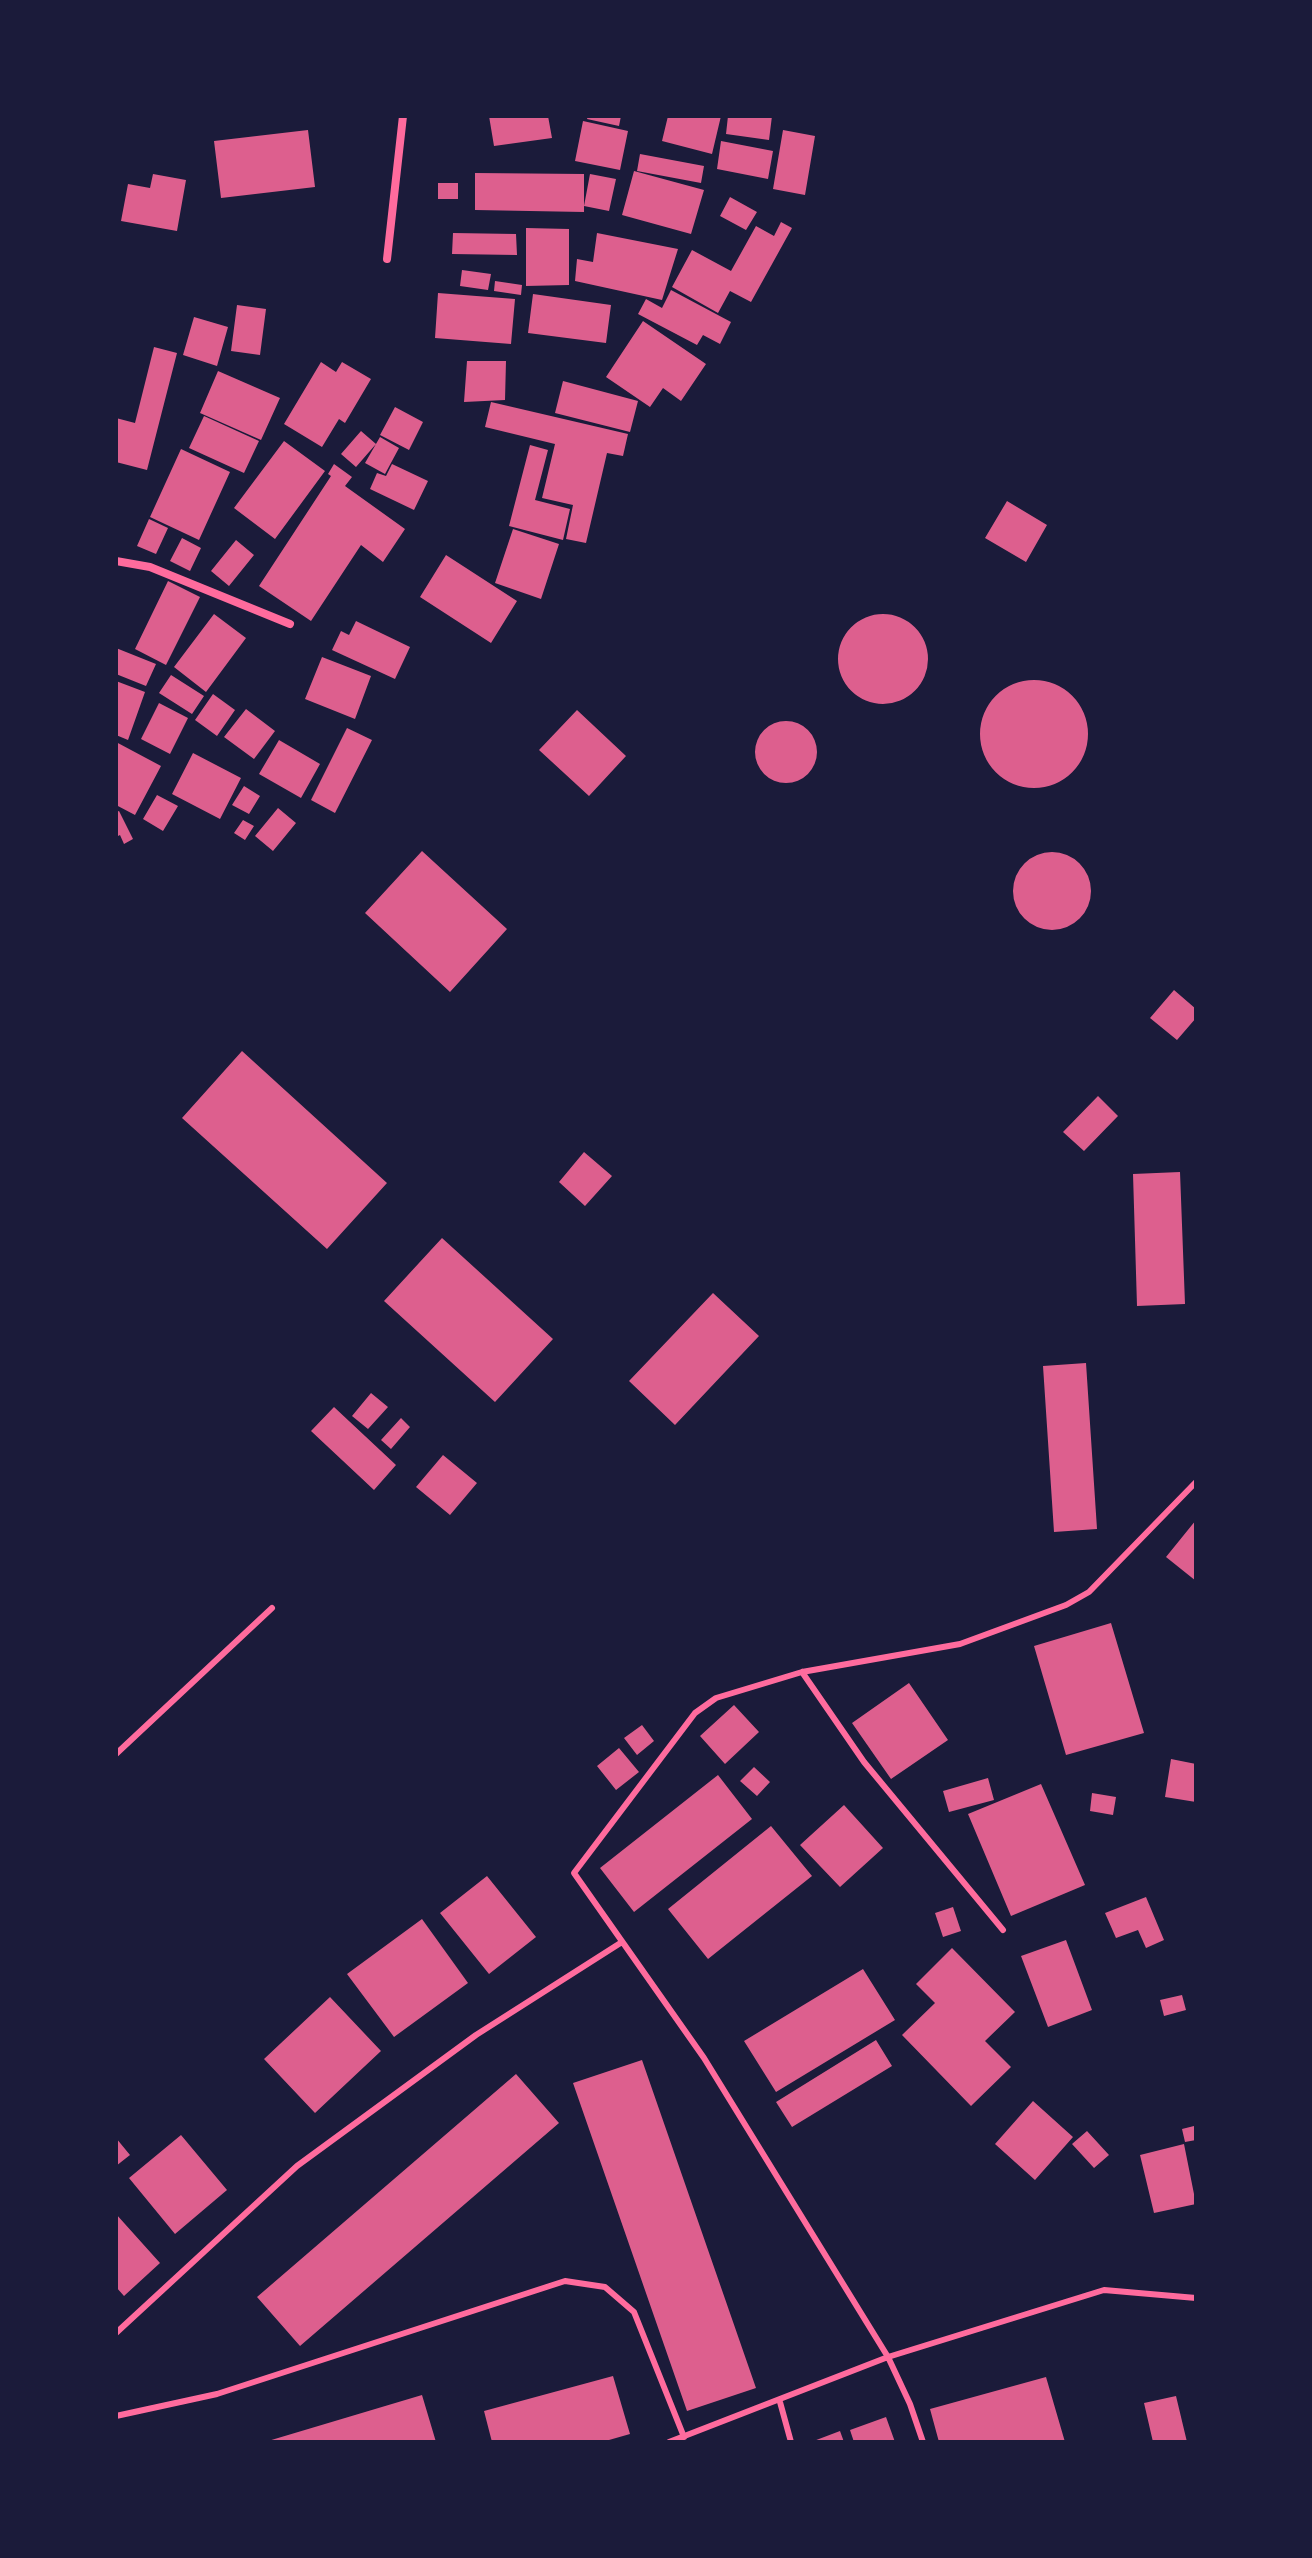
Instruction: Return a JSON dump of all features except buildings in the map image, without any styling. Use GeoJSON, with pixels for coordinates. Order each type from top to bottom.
{"type":"FeatureCollection","features":[{"type":"Feature","properties":{"kind":"street"},"geometry":{"type":"LineString","coordinates":[[387,259],[403,116]]}},
{"type":"Feature","properties":{"kind":"street"},"geometry":{"type":"LineString","coordinates":[[116,561],[150,567],[290,624]]}},
{"type":"Feature","properties":{"kind":"lane"},"geometry":{"type":"LineString","coordinates":[[923,2442],[910,2404],[888,2357],[704,2058],[574,1873],[695,1713],[716,1698],[802,1672],[960,1644],[1066,1605],[1089,1592],[1196,1482]]}},
{"type":"Feature","properties":{"kind":"lane"},"geometry":{"type":"LineString","coordinates":[[116,1754],[272,1608]]}},
{"type":"Feature","properties":{"kind":"lane"},"geometry":{"type":"LineString","coordinates":[[802,1672],[864,1762],[1003,1930]]}},
{"type":"Feature","properties":{"kind":"lane"},"geometry":{"type":"LineString","coordinates":[[116,2333],[297,2166],[476,2035],[622,1942]]}},
{"type":"Feature","properties":{"kind":"lane"},"geometry":{"type":"LineString","coordinates":[[116,2416],[217,2394],[565,2281],[605,2287],[634,2312],[684,2437]]}},
{"type":"Feature","properties":{"kind":"lane"},"geometry":{"type":"LineString","coordinates":[[669,2442],[780,2402],[888,2357],[1104,2290],[1196,2298]]}},
{"type":"Feature","properties":{"kind":"lane"},"geometry":{"type":"LineString","coordinates":[[780,2402],[791,2442]]}}]}
